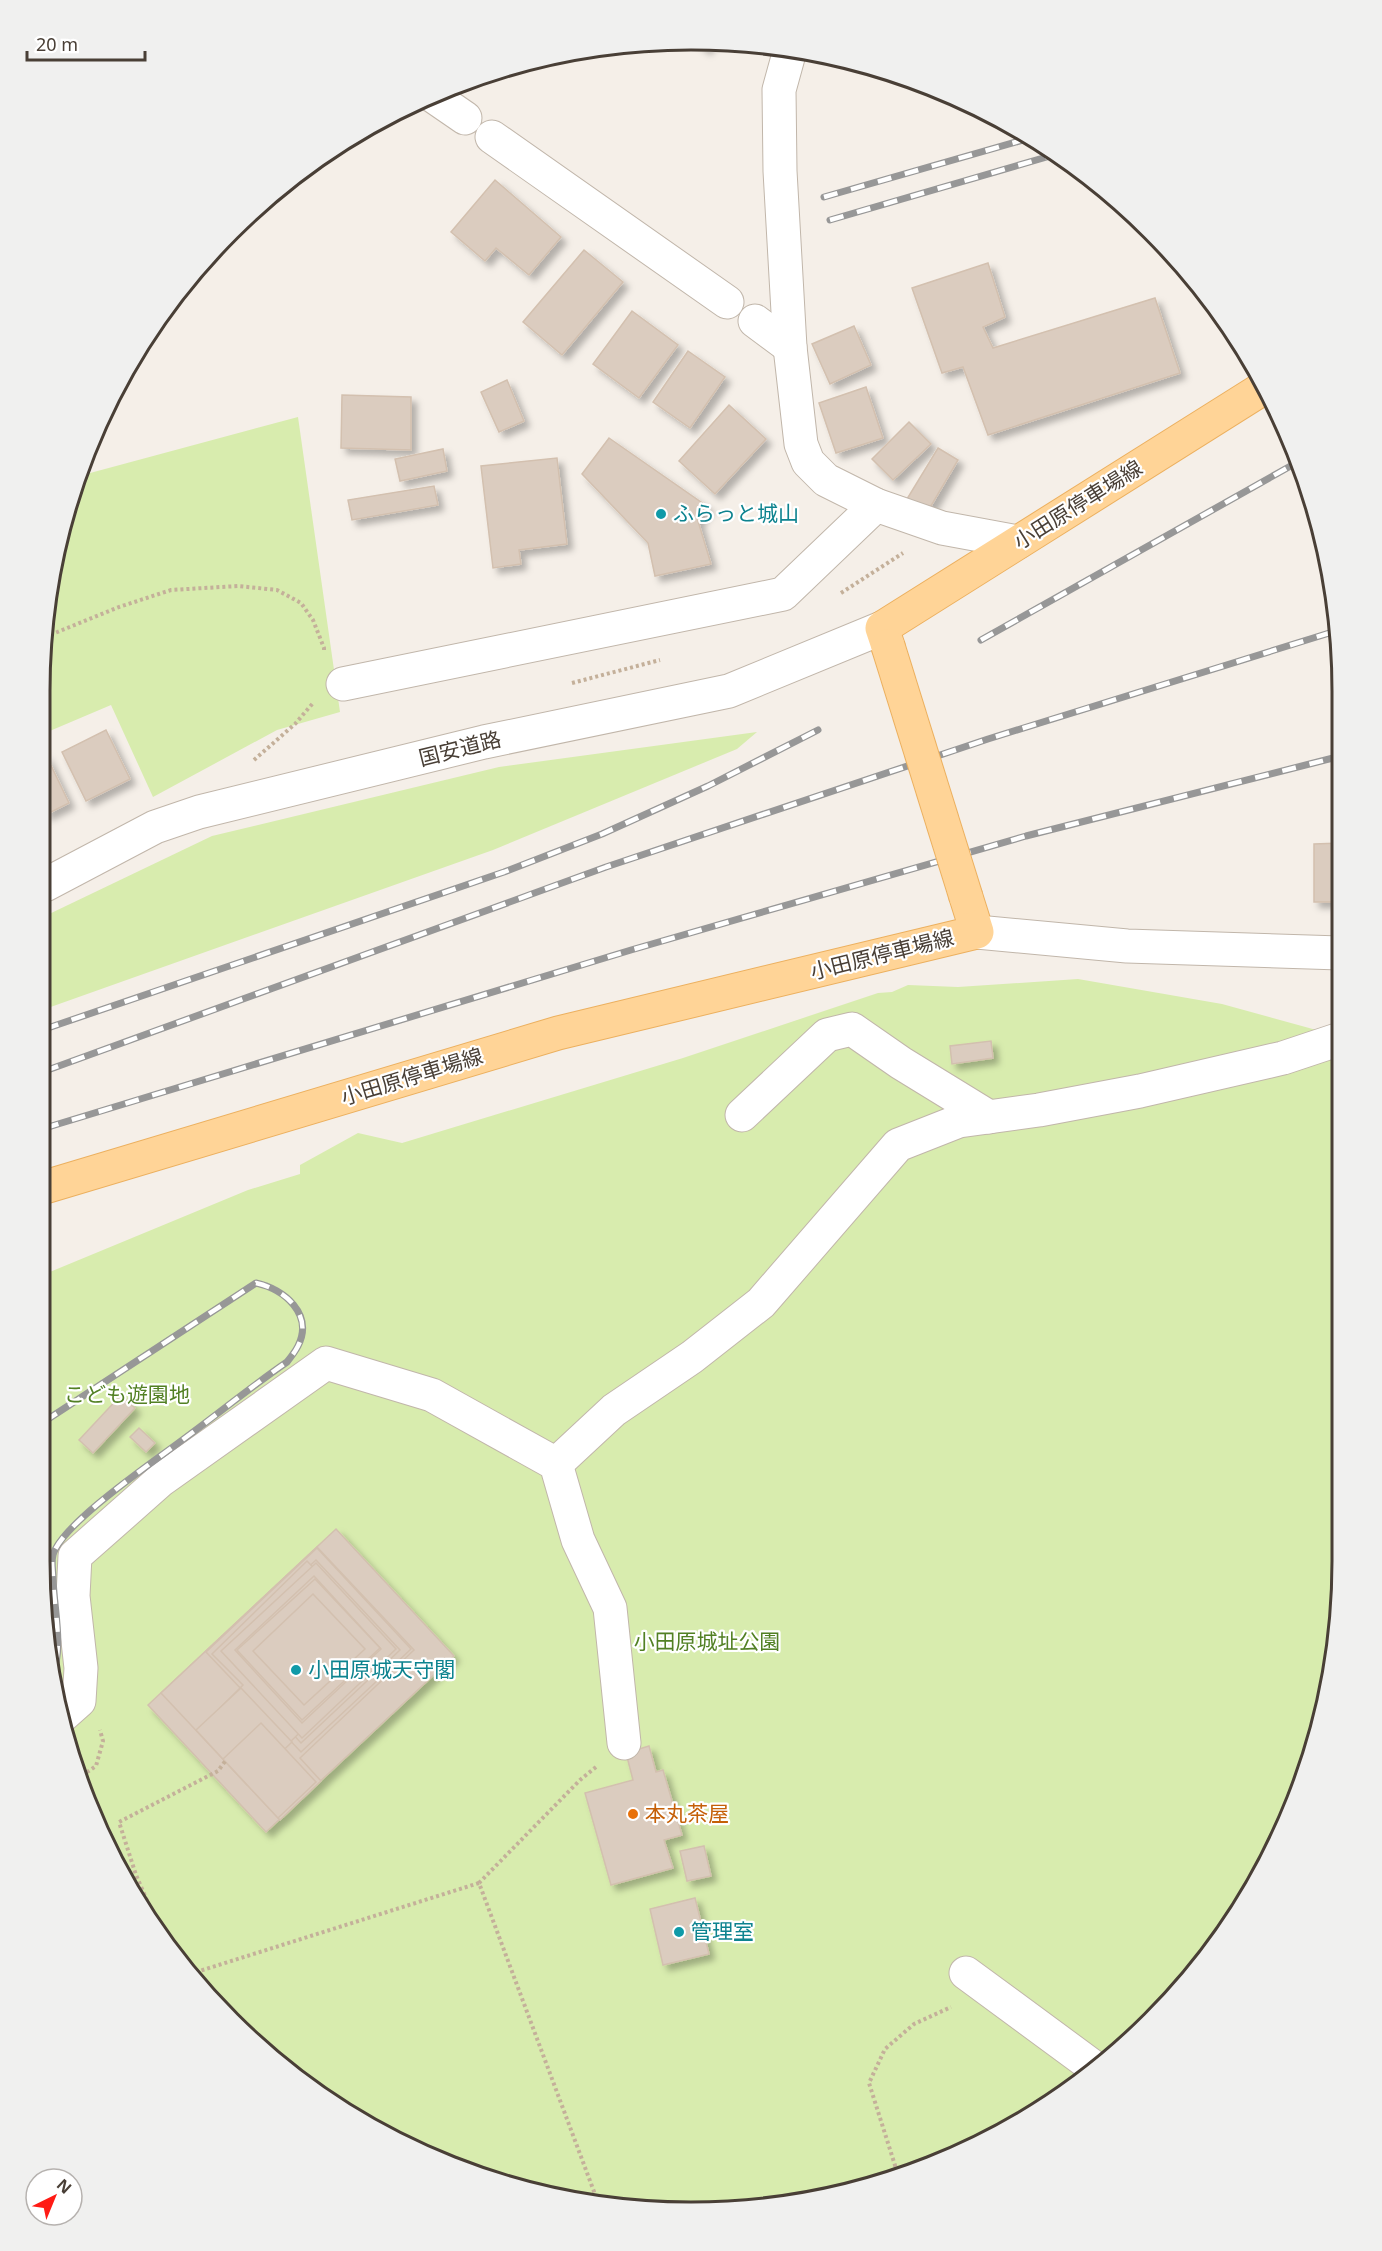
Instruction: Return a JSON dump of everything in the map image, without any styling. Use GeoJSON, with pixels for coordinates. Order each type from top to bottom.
{"type":"FeatureCollection","features":[{"type":"Feature","properties":{"kind":"main road","name":"小田原停車場線"},"geometry":{"type":"LineString","coordinates":[[50,1185],[558,1033],[977,932],[885,637],[1018,542],[1258,391]]}},
{"type":"Feature","properties":{"kind":"street"},"geometry":{"type":"LineString","coordinates":[[788,57],[779,90],[780,171],[790,347],[801,444],[808,462],[826,480],[876,505],[942,528],[1018,542]]}},
{"type":"Feature","properties":{"kind":"street"},"geometry":{"type":"LineString","coordinates":[[440,101],[465,118]]}},
{"type":"Feature","properties":{"kind":"street"},"geometry":{"type":"LineString","coordinates":[[492,137],[727,302]]}},
{"type":"Feature","properties":{"kind":"street"},"geometry":{"type":"LineString","coordinates":[[755,321],[790,347]]}},
{"type":"Feature","properties":{"kind":"street"},"geometry":{"type":"LineString","coordinates":[[329,691],[783,594],[876,505]]}},
{"type":"Feature","properties":{"kind":"street","name":"国安道路"},"geometry":{"type":"LineString","coordinates":[[50,882],[155,826],[199,812],[484,742],[729,691],[885,637]]}},
{"type":"Feature","properties":{"kind":"street"},"geometry":{"type":"LineString","coordinates":[[977,932],[1127,946],[1332,953]]}},
{"type":"Feature","properties":{"kind":"street"},"geometry":{"type":"LineString","coordinates":[[742,1115],[827,1035],[852,1029],[901,1063],[989,1117]]}},
{"type":"Feature","properties":{"kind":"street"},"geometry":{"type":"LineString","coordinates":[[556,1464],[614,1410],[692,1358],[761,1303],[898,1144],[959,1121],[1039,1110],[1140,1091],[1282,1058],[1332,1042]]}},
{"type":"Feature","properties":{"kind":"street"},"geometry":{"type":"LineString","coordinates":[[68,1711],[79,1701],[81,1668],[73,1596],[75,1556],[161,1480],[326,1363],[432,1395],[556,1464],[578,1539],[610,1608],[624,1743]]}},
{"type":"Feature","properties":{"kind":"street"},"geometry":{"type":"LineString","coordinates":[[976,1981],[1089,2063]]}},
{"type":"Feature","properties":{"kind":"path"},"geometry":{"type":"LineString","coordinates":[[52,634],[119,607],[171,590],[238,586],[277,590],[301,603],[313,621],[324,648],[324,658]]}},
{"type":"Feature","properties":{"kind":"path"},"geometry":{"type":"LineString","coordinates":[[251,762],[329,691]]}},
{"type":"Feature","properties":{"kind":"path"},"geometry":{"type":"LineString","coordinates":[[199,1971],[479,1883],[580,1780],[624,1743]]}},
{"type":"Feature","properties":{"kind":"path"},"geometry":{"type":"LineString","coordinates":[[143,1893],[135,1875],[119,1822],[218,1772],[226,1760]]}},
{"type":"Feature","properties":{"kind":"path"},"geometry":{"type":"LineString","coordinates":[[479,1883],[594,2194]]}},
{"type":"Feature","properties":{"kind":"path"},"geometry":{"type":"LineString","coordinates":[[896,2167],[868,2083],[885,2049],[914,2024],[976,1981]]}},
{"type":"Feature","properties":{"kind":"green space"},"geometry":{"type":"Polygon","coordinates":[[[298,417],[340,712],[277,730],[153,797],[111,705],[50,731],[51,649],[55,607],[71,525],[88,474],[298,417]]]}},
{"type":"Feature","properties":{"kind":"green space"},"geometry":{"type":"Polygon","coordinates":[[[757,732],[737,749],[493,850],[50,1007],[50,914],[212,836],[499,767],[757,732]]]}},
{"type":"Feature","properties":{"kind":"green space","name":"小田原城址公園"},"geometry":{"type":"Polygon","coordinates":[[[1078,979],[1222,1004],[1320,1031],[1332,1026],[1331,1602],[1327,1644],[1311,1726],[1284,1805],[1247,1881],[1224,1916],[1200,1951],[1145,2014],[1082,2069],[1047,2093],[1012,2116],[936,2153],[857,2180],[816,2189],[775,2196],[691,2202],[607,2196],[566,2189],[525,2180],[446,2153],[370,2116],[335,2093],[300,2069],[237,2014],[182,1951],[158,1916],[135,1881],[98,1805],[71,1726],[55,1644],[51,1602],[50,1272],[248,1190],[300,1174],[300,1165],[358,1133],[402,1143],[683,1058],[878,993],[892,992],[908,985],[958,987],[1078,979]]]}},
{"type":"Feature","properties":{"kind":"building"},"geometry":{"type":"Polygon","coordinates":[[[495,180],[561,237],[529,275],[496,248],[485,261],[451,232],[495,180]]]}},
{"type":"Feature","properties":{"kind":"building"},"geometry":{"type":"Polygon","coordinates":[[[584,250],[623,282],[562,355],[523,322],[584,250]]]}},
{"type":"Feature","properties":{"kind":"building"},"geometry":{"type":"Polygon","coordinates":[[[988,263],[1005,317],[983,327],[993,348],[1155,298],[1180,373],[988,435],[963,367],[942,373],[912,288],[988,263]]]}},
{"type":"Feature","properties":{"kind":"building"},"geometry":{"type":"Polygon","coordinates":[[[632,311],[678,345],[639,398],[593,364],[632,311]]]}},
{"type":"Feature","properties":{"kind":"building"},"geometry":{"type":"Polygon","coordinates":[[[854,326],[871,365],[830,384],[812,344],[854,326]]]}},
{"type":"Feature","properties":{"kind":"building"},"geometry":{"type":"Polygon","coordinates":[[[688,351],[725,377],[690,428],[653,402],[688,351]]]}},
{"type":"Feature","properties":{"kind":"building"},"geometry":{"type":"Polygon","coordinates":[[[507,380],[524,421],[499,432],[481,392],[507,380]]]}},
{"type":"Feature","properties":{"kind":"building"},"geometry":{"type":"Polygon","coordinates":[[[866,387],[883,438],[836,453],[819,403],[866,387]]]}},
{"type":"Feature","properties":{"kind":"building"},"geometry":{"type":"Polygon","coordinates":[[[342,395],[411,397],[411,450],[341,448],[342,395]]]}},
{"type":"Feature","properties":{"kind":"building"},"geometry":{"type":"Polygon","coordinates":[[[729,405],[766,439],[715,494],[679,461],[729,405]]]}},
{"type":"Feature","properties":{"kind":"building"},"geometry":{"type":"Polygon","coordinates":[[[909,422],[931,444],[893,480],[872,459],[909,422]]]}},
{"type":"Feature","properties":{"kind":"building","name":"ふらっと城山"},"geometry":{"type":"Polygon","coordinates":[[[609,438],[708,507],[698,521],[711,564],[655,576],[648,543],[582,474],[609,438]]]}},
{"type":"Feature","properties":{"kind":"building"},"geometry":{"type":"Polygon","coordinates":[[[938,448],[958,460],[928,511],[907,499],[938,448]]]}},
{"type":"Feature","properties":{"kind":"building"},"geometry":{"type":"Polygon","coordinates":[[[443,449],[447,471],[400,481],[395,459],[443,449]]]}},
{"type":"Feature","properties":{"kind":"building"},"geometry":{"type":"Polygon","coordinates":[[[557,458],[567,544],[519,550],[521,564],[493,568],[481,466],[557,458]]]}},
{"type":"Feature","properties":{"kind":"building"},"geometry":{"type":"Polygon","coordinates":[[[434,486],[438,505],[352,520],[348,500],[434,486]]]}},
{"type":"Feature","properties":{"kind":"building"},"geometry":{"type":"Polygon","coordinates":[[[106,730],[130,779],[86,801],[62,752],[106,730]]]}},
{"type":"Feature","properties":{"kind":"building"},"geometry":{"type":"Polygon","coordinates":[[[50,763],[69,803],[50,812],[50,763]]]}},
{"type":"Feature","properties":{"kind":"building"},"geometry":{"type":"Polygon","coordinates":[[[1332,843],[1332,902],[1314,902],[1314,844],[1332,843]]]}},
{"type":"Feature","properties":{"kind":"building"},"geometry":{"type":"Polygon","coordinates":[[[991,1041],[993,1058],[952,1064],[950,1046],[991,1041]]]}},
{"type":"Feature","properties":{"kind":"building"},"geometry":{"type":"Polygon","coordinates":[[[121,1395],[135,1408],[93,1453],[79,1440],[121,1395]]]}},
{"type":"Feature","properties":{"kind":"building"},"geometry":{"type":"Polygon","coordinates":[[[139,1428],[155,1443],[146,1452],[130,1437],[139,1428]]]}},
{"type":"Feature","properties":{"kind":"building"},"geometry":{"type":"Polygon","coordinates":[[[336,1529],[454,1656],[266,1832],[148,1705],[336,1529]]]}},
{"type":"Feature","properties":{"kind":"building","name":"小田原城天守閣"},"geometry":{"type":"Polygon","coordinates":[[[317,1547],[414,1650],[300,1758],[321,1781],[280,1820],[161,1693],[317,1547]]]}},
{"type":"Feature","properties":{"kind":"building","name":"小田原城天守閣"},"geometry":{"type":"Polygon","coordinates":[[[317,1548],[411,1649],[301,1752],[206,1652],[317,1548]]]}},
{"type":"Feature","properties":{"kind":"building","name":"小田原城天守閣"},"geometry":{"type":"Polygon","coordinates":[[[316,1560],[400,1650],[301,1743],[217,1652],[316,1560]]]}},
{"type":"Feature","properties":{"kind":"building","name":"小田原城天守閣"},"geometry":{"type":"Polygon","coordinates":[[[307,1561],[389,1645],[283,1749],[249,1715],[242,1721],[292,1773],[265,1800],[197,1731],[243,1685],[212,1654],[307,1561]]]}},
{"type":"Feature","properties":{"kind":"building","name":"小田原城天守閣"},"geometry":{"type":"Polygon","coordinates":[[[316,1563],[396,1649],[302,1738],[221,1651],[316,1563]]]}},
{"type":"Feature","properties":{"kind":"building"},"geometry":{"type":"Polygon","coordinates":[[[314,1576],[381,1649],[302,1723],[235,1650],[314,1576]]]}},
{"type":"Feature","properties":{"kind":"building"},"geometry":{"type":"Polygon","coordinates":[[[315,1579],[380,1648],[302,1720],[237,1650],[315,1579]]]}},
{"type":"Feature","properties":{"kind":"building"},"geometry":{"type":"Polygon","coordinates":[[[313,1594],[365,1649],[304,1705],[253,1651],[313,1594]]]}},
{"type":"Feature","properties":{"kind":"building"},"geometry":{"type":"Polygon","coordinates":[[[241,1688],[292,1742],[247,1785],[196,1730],[241,1688]]]}},
{"type":"Feature","properties":{"kind":"building"},"geometry":{"type":"Polygon","coordinates":[[[261,1723],[316,1782],[278,1818],[223,1759],[261,1723]]]}},
{"type":"Feature","properties":{"kind":"building","name":"本丸茶屋"},"geometry":{"type":"Polygon","coordinates":[[[649,1746],[656,1772],[663,1770],[682,1835],[664,1840],[673,1868],[611,1885],[585,1793],[633,1780],[626,1753],[649,1746]]]}},
{"type":"Feature","properties":{"kind":"building"},"geometry":{"type":"Polygon","coordinates":[[[704,1846],[711,1876],[687,1881],[680,1851],[704,1846]]]}},
{"type":"Feature","properties":{"kind":"building","name":"管理室"},"geometry":{"type":"Polygon","coordinates":[[[695,1898],[709,1954],[663,1965],[650,1909],[695,1898]]]}},
{"type":"Feature","properties":{"kind":"railway"},"geometry":{"type":"LineString","coordinates":[[824,197],[1021,141]]}},
{"type":"Feature","properties":{"kind":"railway"},"geometry":{"type":"LineString","coordinates":[[830,220],[1046,157]]}},
{"type":"Feature","properties":{"kind":"railway"},"geometry":{"type":"LineString","coordinates":[[981,640],[1291,466]]}},
{"type":"Feature","properties":{"kind":"railway"},"geometry":{"type":"LineString","coordinates":[[50,1069],[606,867],[988,739],[1329,633]]}},
{"type":"Feature","properties":{"kind":"railway"},"geometry":{"type":"LineString","coordinates":[[50,1027],[504,872],[602,834],[708,786],[818,730]]}},
{"type":"Feature","properties":{"kind":"railway"},"geometry":{"type":"LineString","coordinates":[[50,1126],[631,950],[1026,836],[1332,758]]}},
{"type":"Feature","properties":{"kind":"railway"},"geometry":{"type":"LineString","coordinates":[[50,1418],[256,1283],[286,1297],[299,1314],[302,1334],[297,1348],[287,1362],[111,1493],[73,1527],[60,1542],[52,1561],[58,1641],[57,1655]]}},
{"type":"Feature","properties":{"kind":"place","name":"ふらっと城山"},"geometry":{"type":"Point","coordinates":[661,514]}},
{"type":"Feature","properties":{"kind":"place","name":"小田原城天守閣"},"geometry":{"type":"Point","coordinates":[296,1670]}},
{"type":"Feature","properties":{"kind":"place","name":"本丸茶屋"},"geometry":{"type":"Point","coordinates":[633,1814]}},
{"type":"Feature","properties":{"kind":"place","name":"管理室"},"geometry":{"type":"Point","coordinates":[679,1932]}},
{"type":"Feature","properties":{"kind":"park label","name":"こども遊園地"},"geometry":{"type":"Point","coordinates":[127,1395]}}]}
